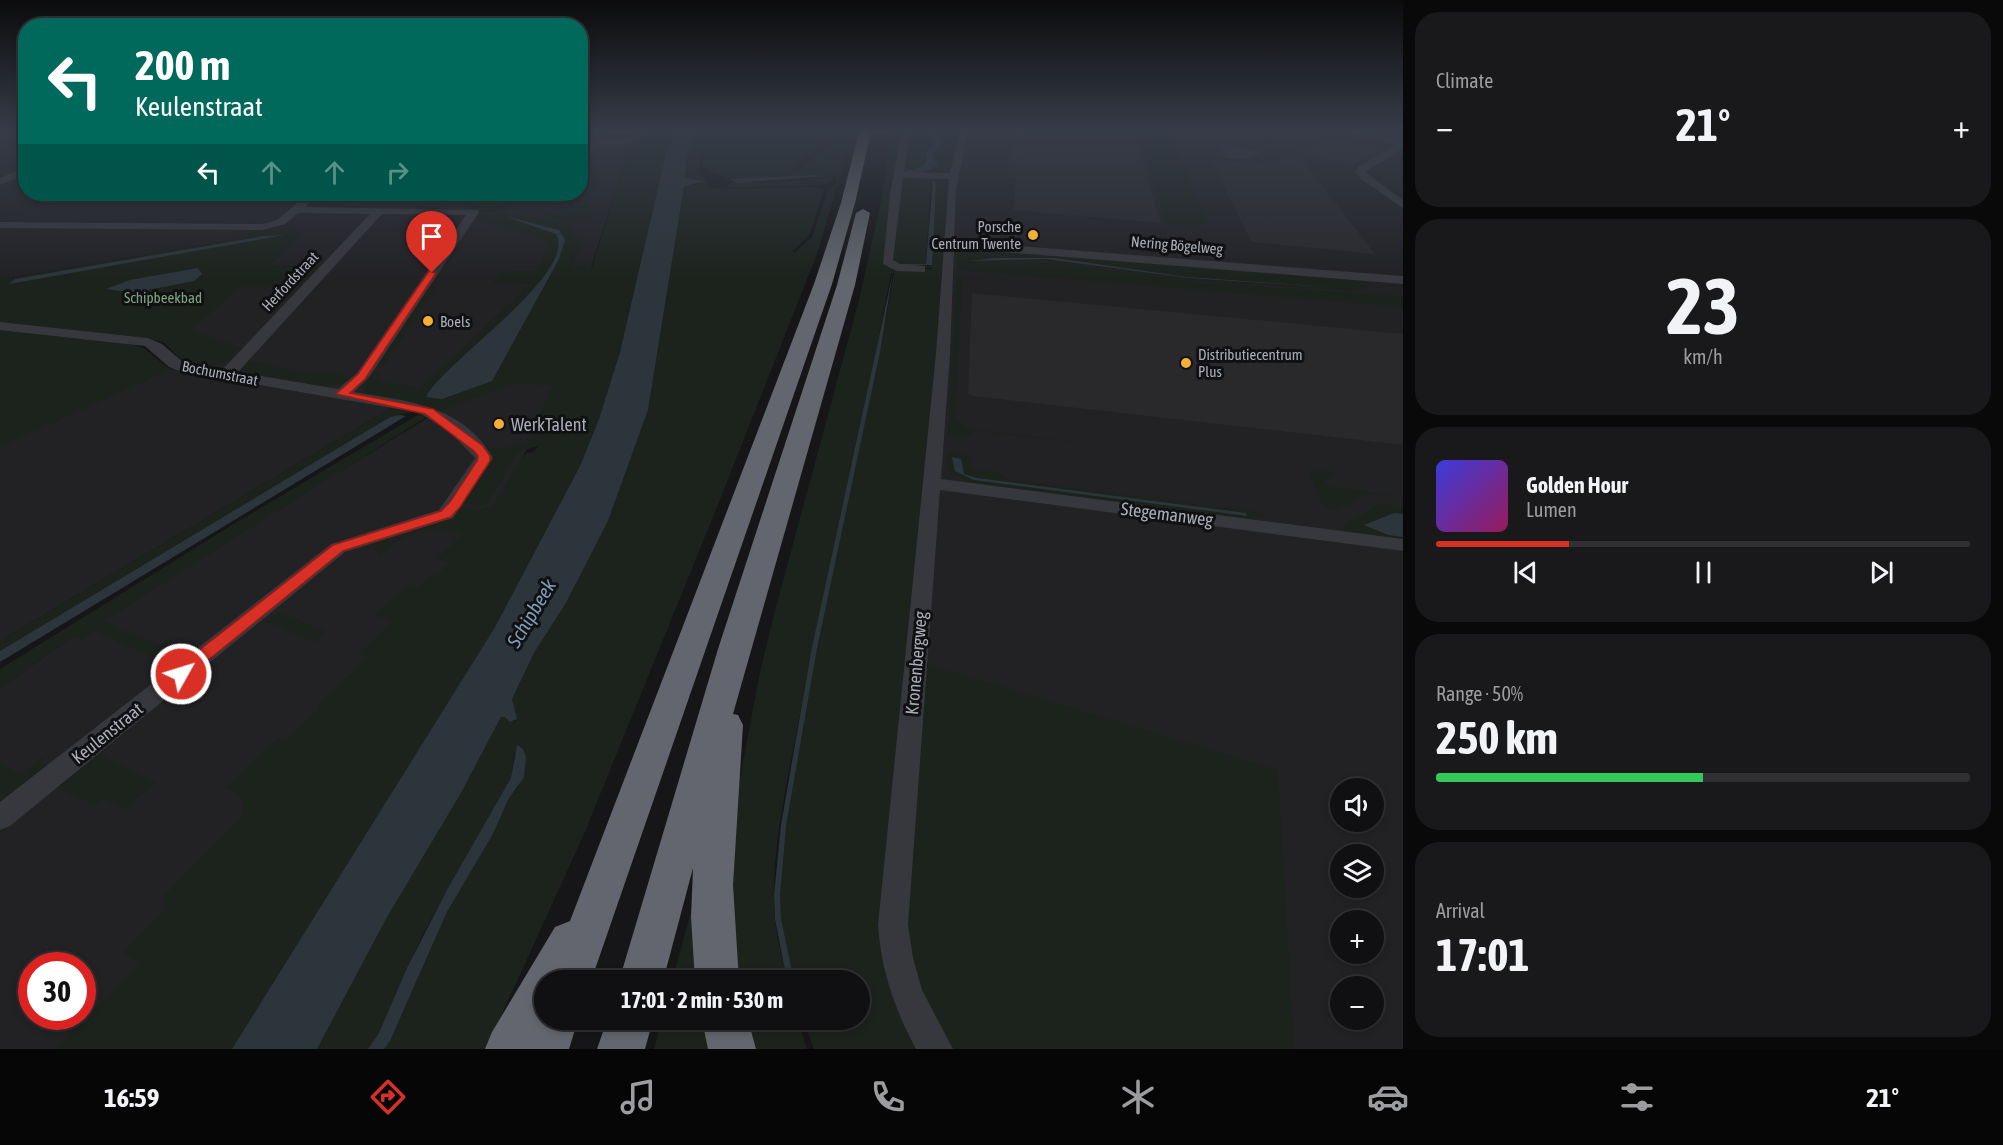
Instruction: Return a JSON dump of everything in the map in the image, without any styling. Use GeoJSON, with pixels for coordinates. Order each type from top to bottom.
{"type":"FeatureCollection","features":[{"type":"Feature","properties":{"kind":"highway"},"geometry":{"type":"LineString","coordinates":[[573,970],[823,284],[853,181]]}},
{"type":"Feature","properties":{"kind":"highway"},"geometry":{"type":"LineString","coordinates":[[644,970],[734,649],[846,285],[870,186]]}},
{"type":"Feature","properties":{"kind":"highway"},"geometry":{"type":"LineString","coordinates":[[716,970],[711,933],[711,873],[734,649]]}},
{"type":"Feature","properties":{"kind":"highway"},"geometry":{"type":"LineString","coordinates":[[554,970],[608,873]]}},
{"type":"Feature","properties":{"kind":"highway"},"geometry":{"type":"LineString","coordinates":[[509,1049],[534,1004]]}},
{"type":"Feature","properties":{"kind":"highway"},"geometry":{"type":"LineString","coordinates":[[545,1049],[552,1030]]}},
{"type":"Feature","properties":{"kind":"highway"},"geometry":{"type":"LineString","coordinates":[[621,1049],[627,1030]]}},
{"type":"Feature","properties":{"kind":"highway"},"geometry":{"type":"LineString","coordinates":[[727,1030],[732,1049]]}},
{"type":"Feature","properties":{"kind":"street"},"geometry":{"type":"LineString","coordinates":[[897,181],[887,263],[903,268],[921,269]]}},
{"type":"Feature","properties":{"kind":"street","name":"Kronenbergweg"},"geometry":{"type":"LineString","coordinates":[[936,1049],[906,993],[896,956],[893,924],[932,483],[949,267],[953,181]]}},
{"type":"Feature","properties":{"kind":"street"},"geometry":{"type":"LineString","coordinates":[[1369,181],[1403,205]]}},
{"type":"Feature","properties":{"kind":"street"},"geometry":{"type":"LineString","coordinates":[[0,182],[18,182]]}},
{"type":"Feature","properties":{"kind":"street"},"geometry":{"type":"LineString","coordinates":[[5,230],[50,225],[263,227],[281,222],[307,201]]}},
{"type":"Feature","properties":{"kind":"street"},"geometry":{"type":"LineString","coordinates":[[296,210],[474,212],[362,376],[341,394]]}},
{"type":"Feature","properties":{"kind":"street","name":"Herfordstraat"},"geometry":{"type":"LineString","coordinates":[[226,374],[379,212]]}},
{"type":"Feature","properties":{"kind":"street","name":"Nering Bögelweg"},"geometry":{"type":"LineString","coordinates":[[949,244],[1403,280]]}},
{"type":"Feature","properties":{"kind":"street","name":"Bochumstraat"},"geometry":{"type":"LineString","coordinates":[[0,326],[148,342],[161,348],[170,362],[179,366],[341,394]]}},
{"type":"Feature","properties":{"kind":"street","name":"Keulenstraat"},"geometry":{"type":"LineString","coordinates":[[0,818],[338,548],[433,520],[446,514],[455,504],[483,461],[484,456],[478,448],[429,411],[341,394]]}},
{"type":"Feature","properties":{"kind":"street","name":"Stegemanweg"},"geometry":{"type":"LineString","coordinates":[[932,483],[1403,545]]}},
{"type":"Feature","properties":{"kind":"shaded area"},"geometry":{"type":"Polygon","coordinates":[[[0,181],[18,181],[18,201],[588,201],[588,181],[618,181],[554,385],[524,455],[498,499],[112,1049],[0,1049],[0,688],[74,636],[103,621],[275,511],[439,411],[420,405],[184,362],[165,343],[148,338],[0,322],[0,181]]]}},
{"type":"Feature","properties":{"kind":"shaded area"},"geometry":{"type":"Polygon","coordinates":[[[944,181],[1403,181],[1403,1049],[879,1049],[870,1020],[870,970],[855,970],[851,958],[944,181]]]}},
{"type":"Feature","properties":{"kind":"shaded area"},"geometry":{"type":"Polygon","coordinates":[[[0,329],[126,343],[145,349],[171,369],[391,408],[0,641],[0,329]]]}},
{"type":"Feature","properties":{"kind":"green space"},"geometry":{"type":"Polygon","coordinates":[[[619,181],[660,181],[620,352],[599,419],[580,466],[495,627],[232,1049],[55,1049],[74,1030],[96,1030],[96,1008],[139,965],[124,952],[166,908],[164,896],[241,818],[244,804],[239,794],[225,788],[278,738],[283,740],[300,728],[320,707],[317,706],[367,658],[359,654],[392,622],[374,615],[409,584],[418,587],[432,574],[437,575],[450,563],[437,559],[463,534],[438,529],[418,532],[400,540],[380,556],[370,542],[462,508],[478,510],[493,506],[521,459],[527,453],[534,452],[538,446],[518,452],[487,504],[478,506],[465,503],[463,501],[490,459],[490,452],[450,417],[452,416],[492,449],[527,443],[553,385],[515,384],[439,411],[420,405],[370,396],[362,389],[373,373],[381,371],[376,380],[420,388],[530,284],[493,283],[500,271],[538,271],[549,244],[537,236],[475,220],[478,214],[515,214],[570,226],[569,229],[574,229],[571,237],[583,237],[571,266],[592,267],[619,181]],[[506,216],[556,234],[558,251],[547,272],[529,294],[455,363],[426,397],[442,399],[495,377],[541,289],[554,271],[565,237],[528,221],[506,216]]]}},
{"type":"Feature","properties":{"kind":"green space"},"geometry":{"type":"Polygon","coordinates":[[[698,181],[705,181],[710,189],[810,187],[824,190],[810,234],[792,252],[794,253],[812,237],[829,188],[839,181],[817,254],[584,834],[486,1049],[384,1049],[400,1019],[447,912],[493,834],[508,800],[519,786],[514,752],[512,778],[421,938],[379,1033],[368,1049],[317,1049],[386,919],[461,793],[501,717],[505,717],[510,722],[515,721],[512,699],[534,653],[566,603],[608,521],[648,410],[684,187],[699,184],[698,181]]]}},
{"type":"Feature","properties":{"kind":"green space"},"geometry":{"type":"Polygon","coordinates":[[[884,181],[896,181],[885,262],[918,270],[943,268],[880,939],[892,996],[919,1049],[814,1049],[807,1030],[870,1030],[870,970],[791,970],[784,938],[780,896],[783,843],[791,789],[820,632],[894,273],[891,273],[823,595],[782,811],[774,894],[776,927],[785,970],[735,970],[728,933],[736,800],[759,677],[858,304],[884,181]]]}},
{"type":"Feature","properties":{"kind":"green space"},"geometry":{"type":"Polygon","coordinates":[[[899,181],[934,181],[930,199],[926,264],[900,264],[930,266],[935,181],[948,181],[943,267],[918,268],[892,265],[899,181]]]}},
{"type":"Feature","properties":{"kind":"green space"},"geometry":{"type":"Polygon","coordinates":[[[1153,181],[1190,181],[1206,222],[1195,226],[1167,225],[1153,181]]]}},
{"type":"Feature","properties":{"kind":"green space"},"geometry":{"type":"Polygon","coordinates":[[[731,182],[833,182],[823,185],[718,188],[728,186],[731,182]]]}},
{"type":"Feature","properties":{"kind":"green space"},"geometry":{"type":"Polygon","coordinates":[[[469,201],[487,201],[493,209],[489,201],[505,201],[508,212],[473,211],[469,201]]]}},
{"type":"Feature","properties":{"kind":"green space"},"geometry":{"type":"Polygon","coordinates":[[[578,206],[600,206],[594,207],[590,219],[595,219],[581,222],[558,220],[539,211],[565,216],[582,211],[578,206]]]}},
{"type":"Feature","properties":{"kind":"green space","name":"Schipbeekbad"},"geometry":{"type":"Polygon","coordinates":[[[253,231],[304,232],[270,265],[319,266],[299,287],[240,287],[191,330],[241,348],[229,361],[205,366],[184,362],[165,343],[148,338],[0,322],[0,279],[246,237],[253,231]]]}},
{"type":"Feature","properties":{"kind":"green space"},"geometry":{"type":"Polygon","coordinates":[[[962,248],[1361,279],[1368,288],[1359,291],[1200,281],[1052,261],[1000,261],[957,266],[957,250],[962,248]],[[1022,257],[968,261],[1046,259],[1188,278],[1359,289],[1187,277],[1079,261],[1022,257]]]}},
{"type":"Feature","properties":{"kind":"green space"},"geometry":{"type":"Polygon","coordinates":[[[995,263],[1060,263],[1201,283],[1403,296],[1403,307],[957,270],[957,267],[995,263]]]}},
{"type":"Feature","properties":{"kind":"green space"},"geometry":{"type":"Polygon","coordinates":[[[957,278],[962,279],[955,419],[968,428],[1156,452],[1005,434],[991,436],[991,432],[974,430],[969,437],[948,435],[957,278]]]}},
{"type":"Feature","properties":{"kind":"green space"},"geometry":{"type":"Polygon","coordinates":[[[436,286],[385,366],[379,364],[428,288],[436,286]]]}},
{"type":"Feature","properties":{"kind":"green space"},"geometry":{"type":"Polygon","coordinates":[[[0,329],[137,346],[171,369],[0,447],[0,329]]]}},
{"type":"Feature","properties":{"kind":"green space"},"geometry":{"type":"Polygon","coordinates":[[[248,360],[298,371],[343,373],[343,376],[357,375],[345,382],[332,385],[304,385],[241,371],[248,360]]]}},
{"type":"Feature","properties":{"kind":"green space"},"geometry":{"type":"Polygon","coordinates":[[[391,408],[414,412],[390,417],[0,651],[0,641],[391,408]]]}},
{"type":"Feature","properties":{"kind":"green space"},"geometry":{"type":"Polygon","coordinates":[[[421,413],[428,416],[104,621],[184,656],[177,668],[94,631],[82,640],[74,636],[0,688],[0,669],[237,522],[421,413]]]}},
{"type":"Feature","properties":{"kind":"green space"},"geometry":{"type":"Polygon","coordinates":[[[948,451],[968,454],[969,469],[995,472],[1011,480],[1264,513],[1265,517],[1251,516],[1253,519],[1267,523],[974,484],[950,474],[946,464],[948,451]]]}},
{"type":"Feature","properties":{"kind":"green space"},"geometry":{"type":"Polygon","coordinates":[[[1315,470],[1339,473],[1323,482],[1330,486],[1403,497],[1368,494],[1337,510],[1329,509],[1323,506],[1309,474],[1315,470]]]}},
{"type":"Feature","properties":{"kind":"green space"},"geometry":{"type":"Polygon","coordinates":[[[1383,503],[1403,509],[1403,541],[1348,534],[1343,531],[1344,524],[1383,503]]]}},
{"type":"Feature","properties":{"kind":"green space"},"geometry":{"type":"Polygon","coordinates":[[[278,612],[327,631],[314,642],[266,622],[278,612]]]}},
{"type":"Feature","properties":{"kind":"green space"},"geometry":{"type":"Polygon","coordinates":[[[927,664],[1278,770],[1294,1049],[954,1049],[929,1010],[914,971],[907,927],[927,664]]]}},
{"type":"Feature","properties":{"kind":"green space"},"geometry":{"type":"Polygon","coordinates":[[[98,753],[156,782],[125,809],[103,799],[94,805],[56,787],[0,834],[0,830],[98,753]]]}},
{"type":"Feature","properties":{"kind":"green space"},"geometry":{"type":"Polygon","coordinates":[[[47,754],[39,765],[54,763],[0,805],[0,763],[21,774],[47,754]]]}},
{"type":"Feature","properties":{"kind":"green space"},"geometry":{"type":"Polygon","coordinates":[[[702,872],[708,970],[675,970],[702,872]]]}},
{"type":"Feature","properties":{"kind":"green space"},"geometry":{"type":"Polygon","coordinates":[[[659,1030],[718,1030],[723,1049],[654,1049],[659,1030]]]}},
{"type":"Feature","properties":{"kind":"green space"},"geometry":{"type":"Polygon","coordinates":[[[747,1030],[801,1030],[807,1049],[753,1049],[747,1030]]]}},
{"type":"Feature","properties":{"kind":"water","name":"Schipbeek"},"geometry":{"type":"Polygon","coordinates":[[[660,181],[703,181],[684,187],[648,410],[608,521],[566,603],[534,653],[512,699],[517,719],[510,722],[505,717],[501,717],[461,793],[386,919],[317,1049],[232,1049],[495,627],[580,466],[599,419],[620,352],[660,181]]]}},
{"type":"Feature","properties":{"kind":"water"},"geometry":{"type":"Polygon","coordinates":[[[733,181],[764,181],[737,183],[733,181]]]}},
{"type":"Feature","properties":{"kind":"water"},"geometry":{"type":"Polygon","coordinates":[[[934,181],[932,265],[900,264],[926,264],[934,181]]]}},
{"type":"Feature","properties":{"kind":"water"},"geometry":{"type":"Polygon","coordinates":[[[504,216],[559,230],[565,240],[559,259],[492,381],[442,399],[426,397],[456,363],[529,294],[548,271],[558,251],[556,234],[504,216]]]}},
{"type":"Feature","properties":{"kind":"water"},"geometry":{"type":"Polygon","coordinates":[[[285,235],[9,284],[15,279],[264,236],[285,235]]]}},
{"type":"Feature","properties":{"kind":"water"},"geometry":{"type":"Polygon","coordinates":[[[995,258],[1055,258],[1187,277],[1359,289],[1188,278],[1046,259],[968,261],[995,258]]]}},
{"type":"Feature","properties":{"kind":"water"},"geometry":{"type":"Polygon","coordinates":[[[198,268],[202,274],[194,281],[132,293],[106,289],[130,280],[198,268]]]}},
{"type":"Feature","properties":{"kind":"water"},"geometry":{"type":"Polygon","coordinates":[[[893,272],[880,352],[817,648],[786,826],[780,895],[781,919],[792,970],[785,970],[775,919],[774,895],[781,825],[812,647],[893,272]]]}},
{"type":"Feature","properties":{"kind":"water"},"geometry":{"type":"Polygon","coordinates":[[[406,416],[0,662],[0,651],[390,417],[406,416]]]}},
{"type":"Feature","properties":{"kind":"water"},"geometry":{"type":"Polygon","coordinates":[[[952,457],[961,459],[964,474],[977,478],[1246,513],[1247,516],[974,480],[955,471],[952,457]]]}},
{"type":"Feature","properties":{"kind":"water"},"geometry":{"type":"Polygon","coordinates":[[[1394,513],[1403,514],[1403,537],[1388,535],[1364,525],[1394,513]]]}},
{"type":"Feature","properties":{"kind":"water"},"geometry":{"type":"Polygon","coordinates":[[[517,745],[523,749],[526,757],[524,777],[508,800],[493,834],[447,912],[390,1041],[384,1049],[368,1049],[379,1033],[407,968],[448,888],[511,778],[517,745]]]}},
{"type":"Feature","properties":{"kind":"building"},"geometry":{"type":"Polygon","coordinates":[[[1016,181],[1149,181],[1161,223],[1013,210],[1016,181]]]}},
{"type":"Feature","properties":{"kind":"building"},"geometry":{"type":"Polygon","coordinates":[[[1221,181],[1319,181],[1375,254],[1252,242],[1221,181]]]}},
{"type":"Feature","properties":{"kind":"building","name":"Distributiecentrum Plus"},"geometry":{"type":"Polygon","coordinates":[[[972,293],[1403,334],[1403,445],[973,396],[968,394],[972,293]]]}},
{"type":"Feature","properties":{"kind":"place","name":"Porsche Centrum Twente"},"geometry":{"type":"Point","coordinates":[1033,235]}},
{"type":"Feature","properties":{"kind":"place","name":"Boels"},"geometry":{"type":"Point","coordinates":[428,321]}},
{"type":"Feature","properties":{"kind":"place","name":"Distributiecentrum Plus"},"geometry":{"type":"Point","coordinates":[1186,363]}},
{"type":"Feature","properties":{"kind":"place","name":"WerkTalent"},"geometry":{"type":"Point","coordinates":[499,424]}},
{"type":"Feature","properties":{"kind":"route"},"geometry":{"type":"LineString","coordinates":[[181,674],[338,548],[433,520],[446,514],[451,510],[483,461],[484,456],[478,448],[429,411],[341,394],[362,376],[432,273]]}}]}
